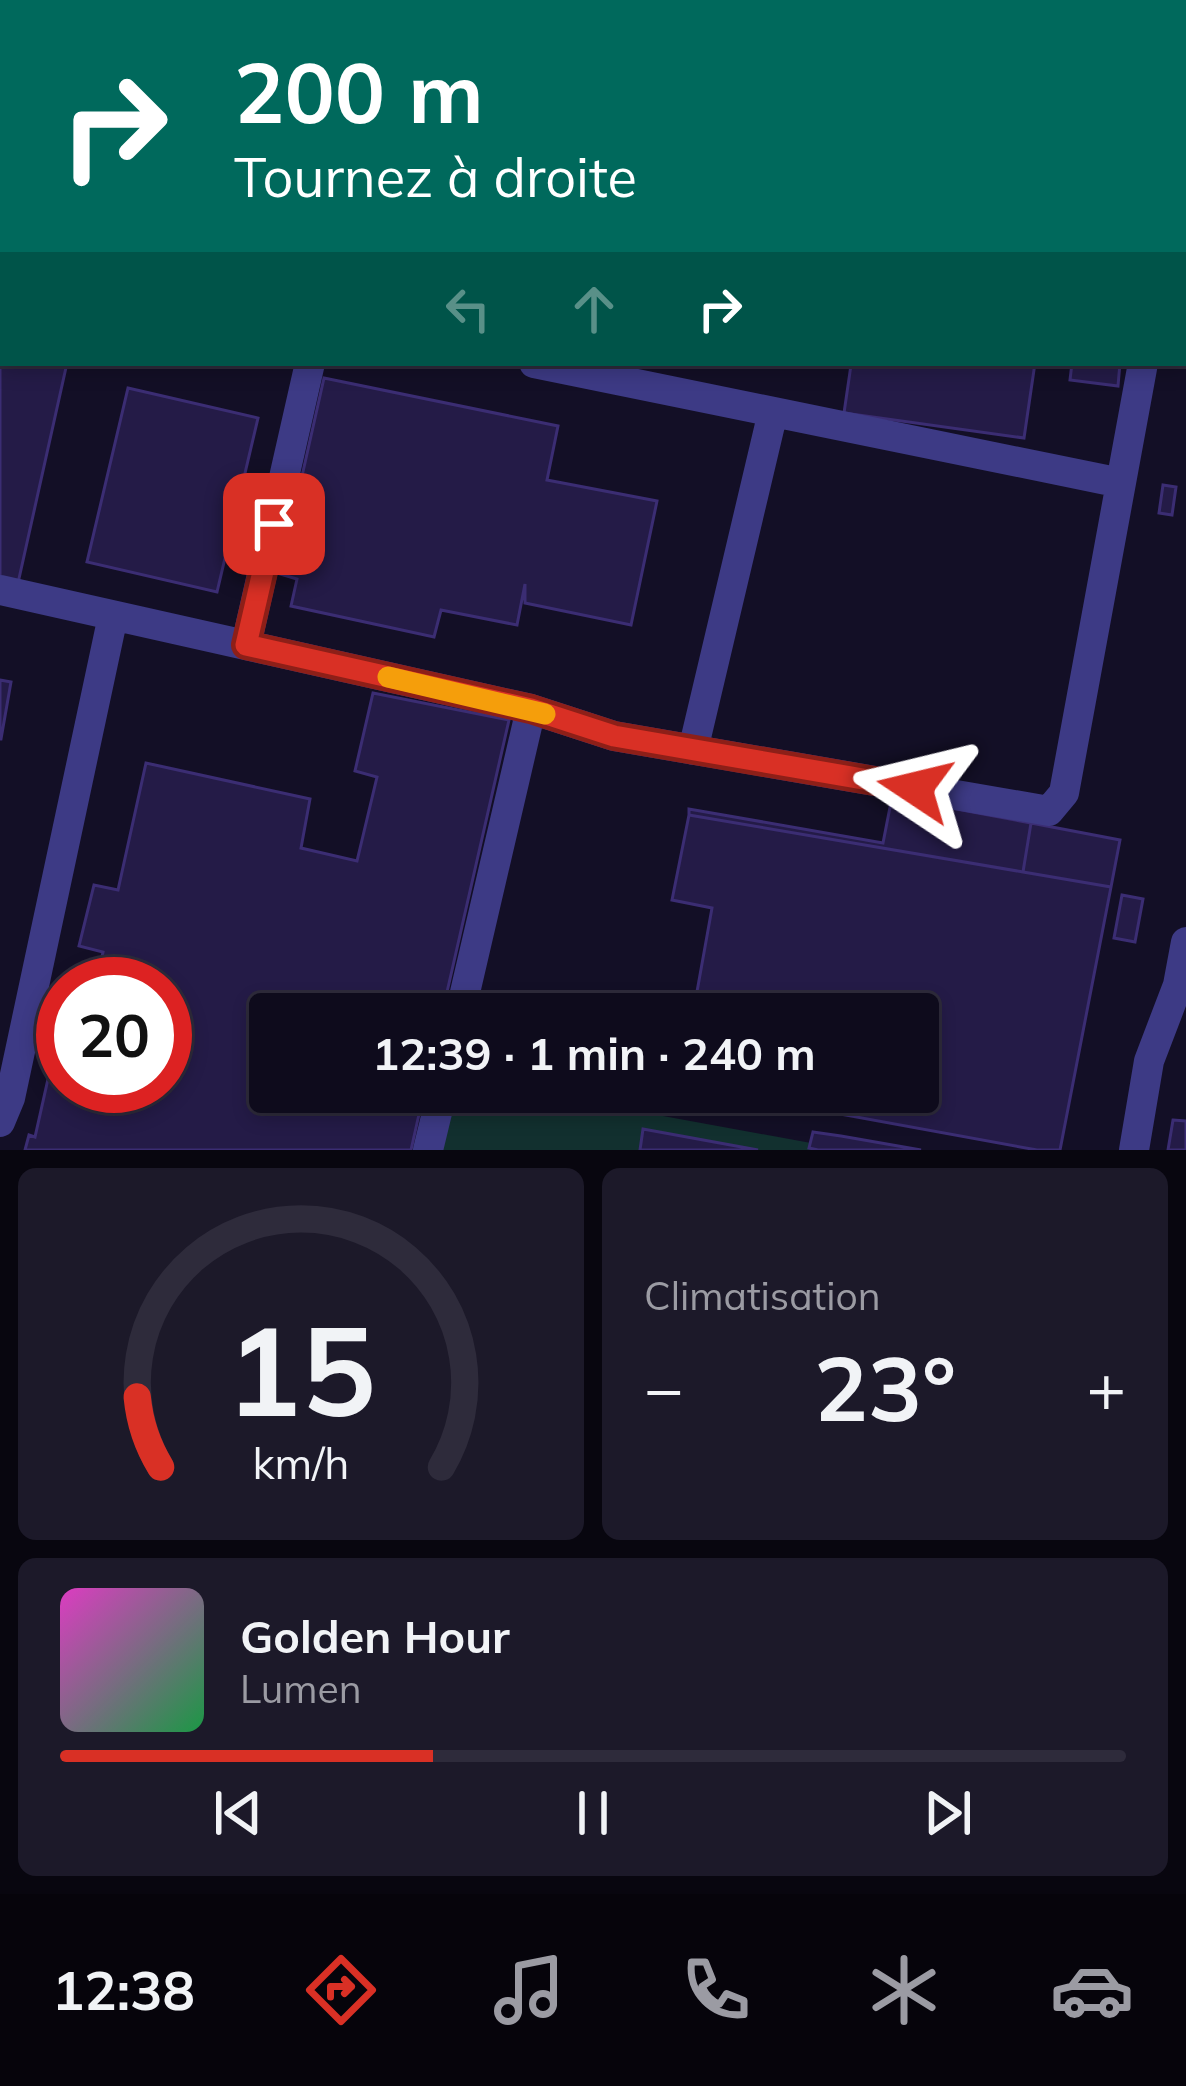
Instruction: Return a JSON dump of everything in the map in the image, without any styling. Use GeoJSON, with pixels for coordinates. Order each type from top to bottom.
{"type":"FeatureCollection","features":[{"type":"Feature","properties":{"kind":"street"},"geometry":{"type":"LineString","coordinates":[[246,645],[309,366]]}},
{"type":"Feature","properties":{"kind":"street"},"geometry":{"type":"LineString","coordinates":[[549,366],[1121,483]]}},
{"type":"Feature","properties":{"kind":"street"},"geometry":{"type":"LineString","coordinates":[[0,590],[531,709],[614,736],[1048,811],[1064,793],[1142,366]]}},
{"type":"Feature","properties":{"kind":"street"},"geometry":{"type":"LineString","coordinates":[[693,750],[773,412]]}},
{"type":"Feature","properties":{"kind":"street"},"geometry":{"type":"LineString","coordinates":[[0,1122],[10,1098],[113,616]]}},
{"type":"Feature","properties":{"kind":"street"},"geometry":{"type":"LineString","coordinates":[[465,993],[531,709]]}},
{"type":"Feature","properties":{"kind":"street"},"geometry":{"type":"LineString","coordinates":[[1134,1150],[1149,1061],[1174,1024],[1186,942]]}},
{"type":"Feature","properties":{"kind":"street"},"geometry":{"type":"LineString","coordinates":[[428,1150],[437,1113]]}},
{"type":"Feature","properties":{"kind":"green space"},"geometry":{"type":"Polygon","coordinates":[[[445,1113],[647,1113],[849,1150],[437,1150],[445,1113]]]}},
{"type":"Feature","properties":{"kind":"building"},"geometry":{"type":"Polygon","coordinates":[[[0,366],[66,366],[18,583],[0,579],[0,366]]]}},
{"type":"Feature","properties":{"kind":"building"},"geometry":{"type":"Polygon","coordinates":[[[851,366],[1035,366],[1024,438],[844,413],[851,366]]]}},
{"type":"Feature","properties":{"kind":"building"},"geometry":{"type":"Polygon","coordinates":[[[1072,366],[1120,366],[1118,386],[1070,380],[1072,366]]]}},
{"type":"Feature","properties":{"kind":"building"},"geometry":{"type":"Polygon","coordinates":[[[324,378],[558,426],[547,480],[657,501],[631,625],[525,603],[525,584],[517,625],[441,610],[434,637],[291,606],[297,579],[280,574],[324,378]]]}},
{"type":"Feature","properties":{"kind":"building"},"geometry":{"type":"Polygon","coordinates":[[[128,388],[258,418],[217,592],[87,562],[128,388]]]}},
{"type":"Feature","properties":{"kind":"building"},"geometry":{"type":"Polygon","coordinates":[[[1163,485],[1176,487],[1172,515],[1159,513],[1163,485]]]}},
{"type":"Feature","properties":{"kind":"building"},"geometry":{"type":"Polygon","coordinates":[[[0,680],[11,682],[1,739],[0,739],[0,680]]]}},
{"type":"Feature","properties":{"kind":"building"},"geometry":{"type":"Polygon","coordinates":[[[373,693],[509,720],[447,993],[249,993],[249,1113],[419,1113],[411,1150],[25,1150],[29,1135],[35,1137],[40,1113],[192,1113],[192,957],[102,957],[103,952],[79,946],[94,885],[118,890],[146,763],[310,799],[301,848],[357,861],[377,777],[355,771],[373,693]]]}},
{"type":"Feature","properties":{"kind":"building"},"geometry":{"type":"Polygon","coordinates":[[[892,797],[1031,823],[1023,872],[689,815],[689,809],[883,843],[892,797]]]}},
{"type":"Feature","properties":{"kind":"building"},"geometry":{"type":"Polygon","coordinates":[[[689,815],[1111,887],[1060,1150],[1037,1150],[835,1113],[939,1113],[939,993],[697,993],[712,908],[672,900],[689,815]]]}},
{"type":"Feature","properties":{"kind":"building"},"geometry":{"type":"Polygon","coordinates":[[[1031,823],[1120,840],[1111,887],[1023,872],[1031,823]]]}},
{"type":"Feature","properties":{"kind":"building"},"geometry":{"type":"Polygon","coordinates":[[[1122,895],[1143,899],[1135,942],[1114,938],[1122,895]]]}},
{"type":"Feature","properties":{"kind":"building"},"geometry":{"type":"Polygon","coordinates":[[[1173,1120],[1186,1121],[1186,1150],[1168,1150],[1173,1120]]]}},
{"type":"Feature","properties":{"kind":"building"},"geometry":{"type":"Polygon","coordinates":[[[643,1129],[758,1150],[640,1150],[643,1129]]]}},
{"type":"Feature","properties":{"kind":"building"},"geometry":{"type":"Polygon","coordinates":[[[813,1132],[921,1150],[818,1150],[809,1148],[813,1132]]]}},
{"type":"Feature","properties":{"kind":"slow traffic"},"geometry":{"type":"LineString","coordinates":[[388,677],[545,714]]}},
{"type":"Feature","properties":{"kind":"route"},"geometry":{"type":"LineString","coordinates":[[274,524],[246,645],[531,709],[614,736],[915,788]]}}]}
